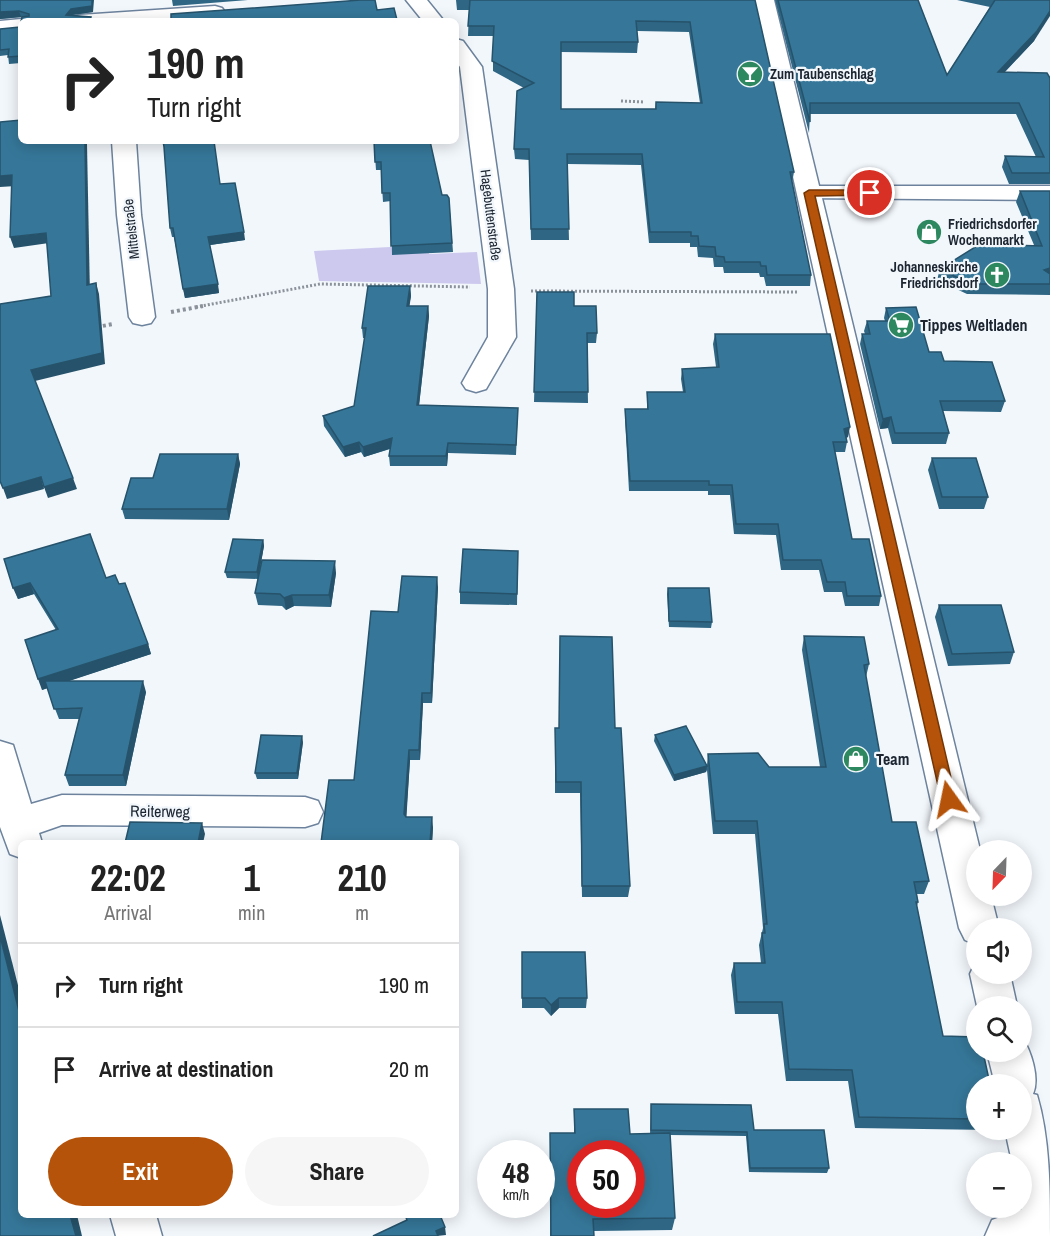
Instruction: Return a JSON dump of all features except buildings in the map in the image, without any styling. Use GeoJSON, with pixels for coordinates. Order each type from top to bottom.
{"type":"FeatureCollection","features":[{"type":"Feature","properties":{"kind":"street"},"geometry":{"type":"LineString","coordinates":[[416,0],[431,18]]}},
{"type":"Feature","properties":{"kind":"street"},"geometry":{"type":"LineString","coordinates":[[764,0],[977,918]]}},
{"type":"Feature","properties":{"kind":"street"},"geometry":{"type":"LineString","coordinates":[[141,18],[236,10]]}},
{"type":"Feature","properties":{"kind":"street"},"geometry":{"type":"LineString","coordinates":[[0,27],[18,25]]}},
{"type":"Feature","properties":{"kind":"street","name":"Hagebuttenstraße"},"geometry":{"type":"LineString","coordinates":[[459,49],[471,67],[501,289],[502,338],[476,383]]}},
{"type":"Feature","properties":{"kind":"street","name":"Mittelstraße"},"geometry":{"type":"LineString","coordinates":[[124,144],[129,215],[142,317]]}},
{"type":"Feature","properties":{"kind":"street"},"geometry":{"type":"LineString","coordinates":[[809,193],[1050,193]]}},
{"type":"Feature","properties":{"kind":"street"},"geometry":{"type":"LineString","coordinates":[[0,755],[20,833]]}},
{"type":"Feature","properties":{"kind":"street","name":"Reiterweg"},"geometry":{"type":"LineString","coordinates":[[20,833],[62,810],[305,812]]}},
{"type":"Feature","properties":{"kind":"street"},"geometry":{"type":"LineString","coordinates":[[1008,1236],[1018,1232],[1050,1233],[1029,1140]]}},
{"type":"Feature","properties":{"kind":"street"},"geometry":{"type":"LineString","coordinates":[[134,1218],[139,1236]]}},
{"type":"Feature","properties":{"kind":"path"},"geometry":{"type":"LineString","coordinates":[[621,101],[644,102]]}},
{"type":"Feature","properties":{"kind":"path"},"geometry":{"type":"LineString","coordinates":[[87,330],[142,317],[320,284],[501,289],[832,292]]}},
{"type":"Feature","properties":{"kind":"shaded area"},"geometry":{"type":"Polygon","coordinates":[[[428,245],[429,254],[477,252],[481,284],[319,281],[314,251],[428,245]]]}},
{"type":"Feature","properties":{"kind":"place","name":"Zum Taubenschlag"},"geometry":{"type":"Point","coordinates":[750,74]}},
{"type":"Feature","properties":{"kind":"place","name":"Friedrichsdorfer Wochenmarkt"},"geometry":{"type":"Point","coordinates":[929,232]}},
{"type":"Feature","properties":{"kind":"place","name":"Johanneskirche Friedrichsdorf"},"geometry":{"type":"Point","coordinates":[997,275]}},
{"type":"Feature","properties":{"kind":"place","name":"Tippes Weltladen"},"geometry":{"type":"Point","coordinates":[901,325]}},
{"type":"Feature","properties":{"kind":"place","name":"Team"},"geometry":{"type":"Point","coordinates":[856,759]}},
{"type":"Feature","properties":{"kind":"route"},"geometry":{"type":"LineString","coordinates":[[870,193],[809,193],[949,799]]}}]}
